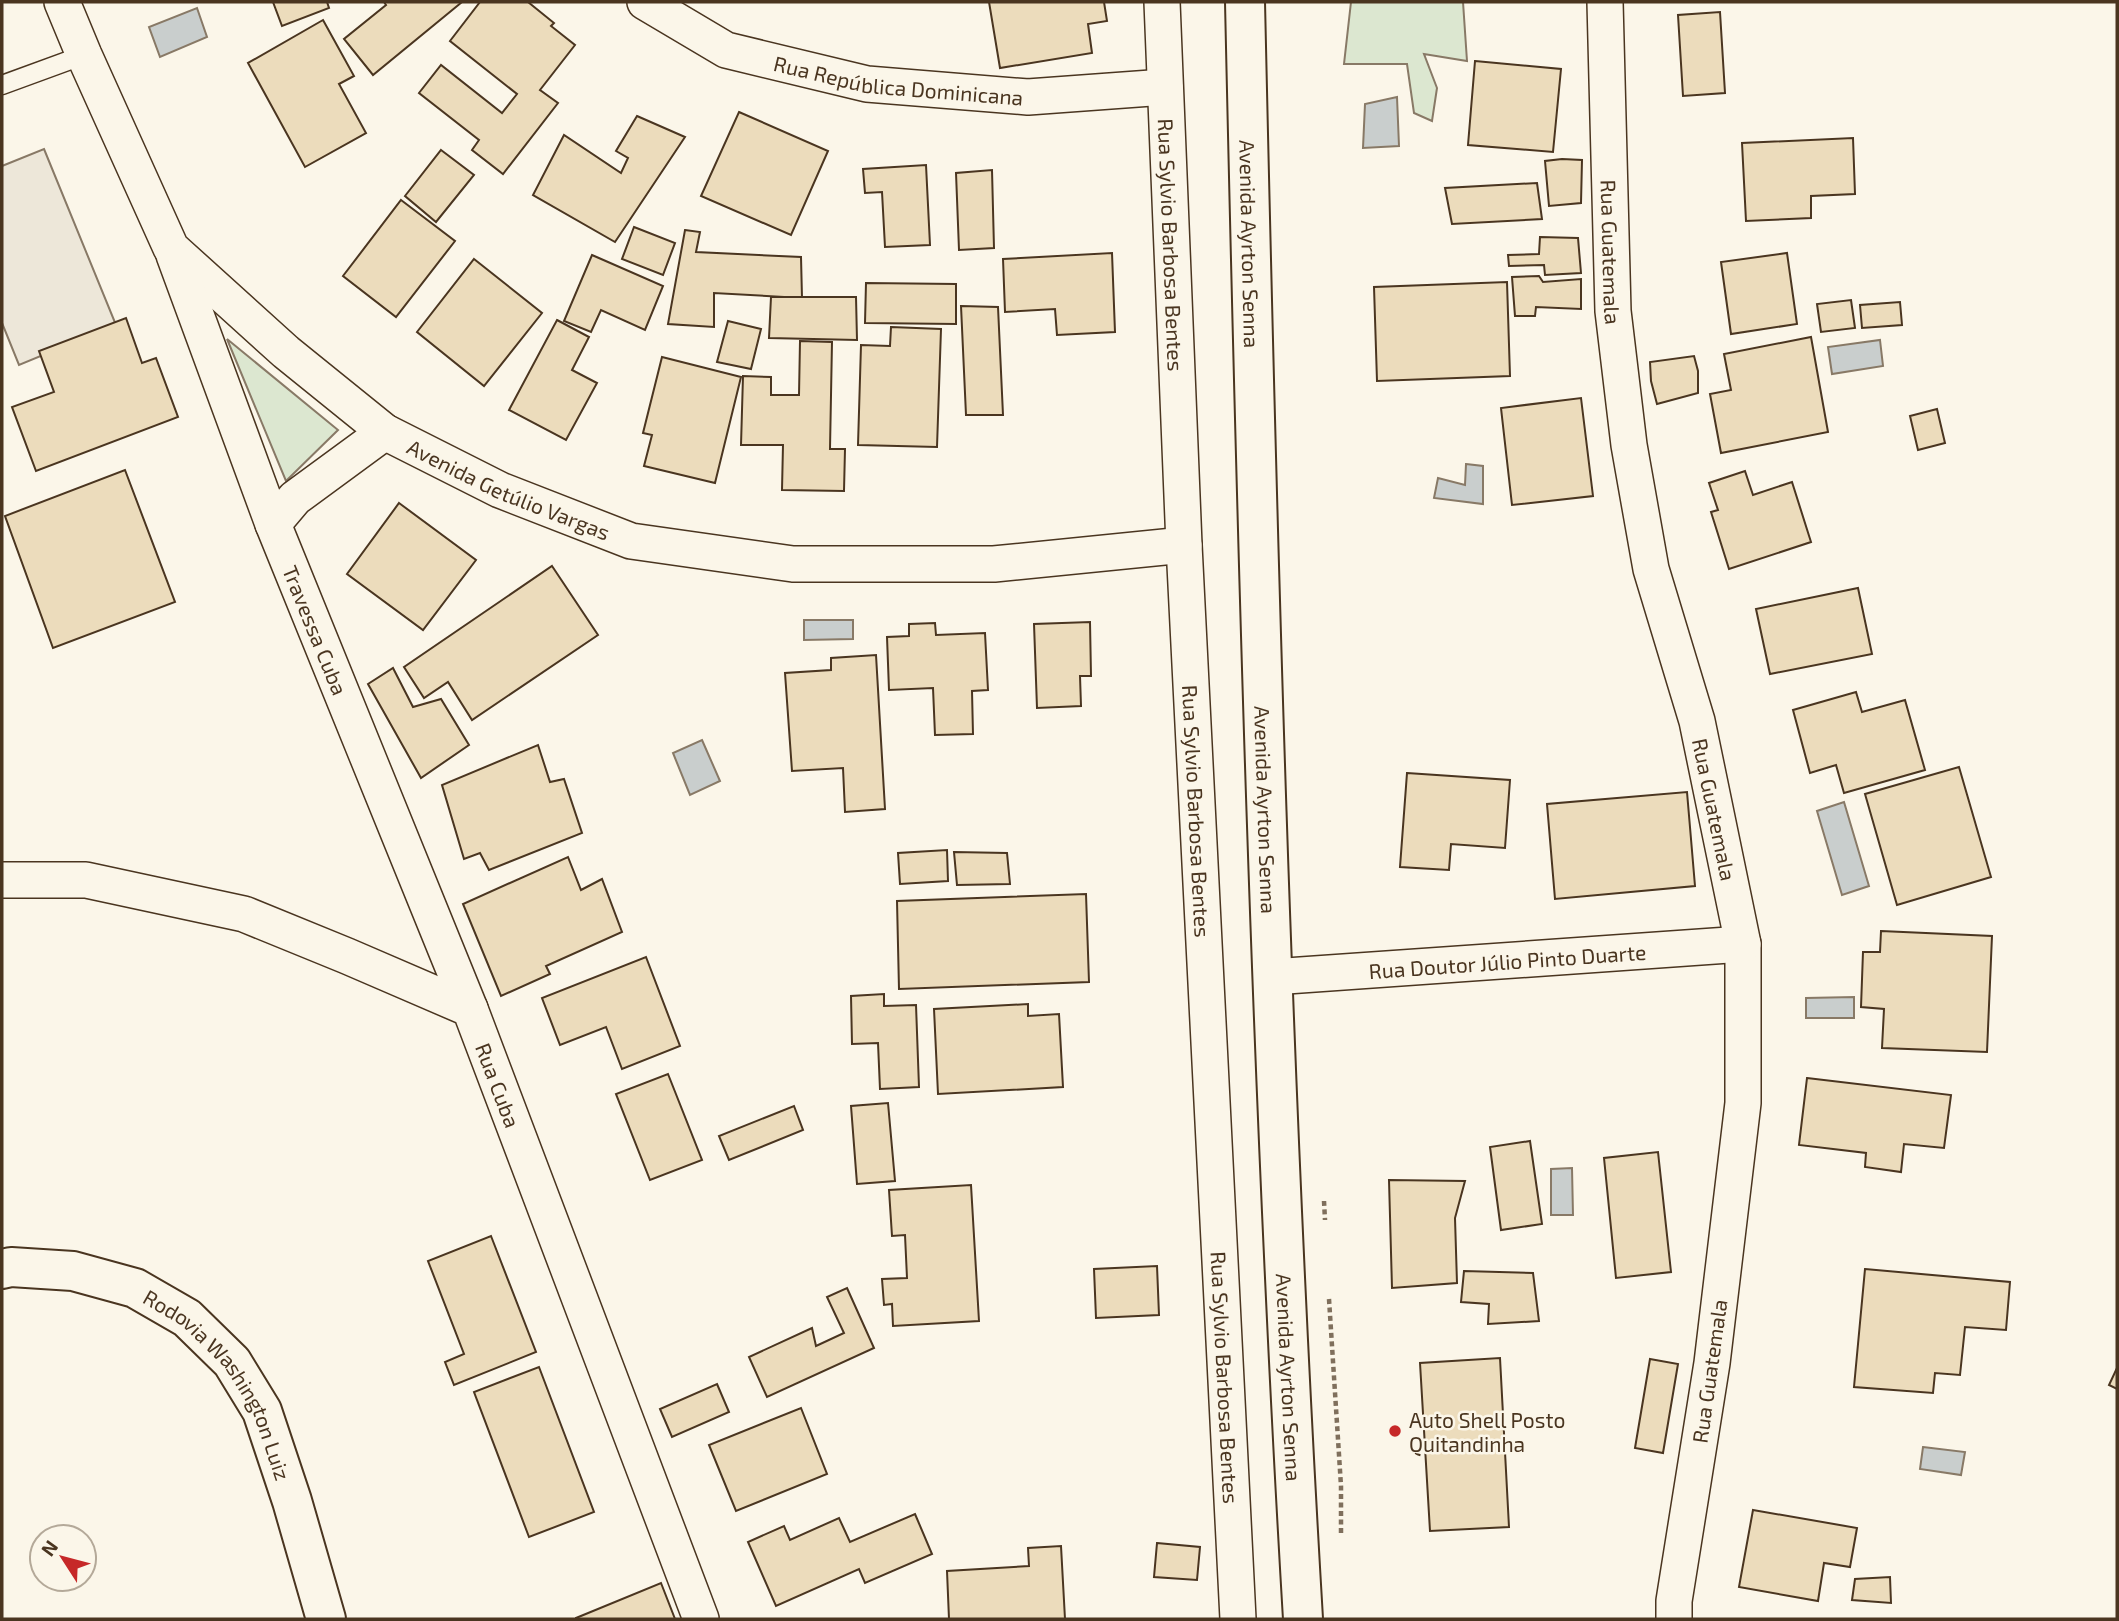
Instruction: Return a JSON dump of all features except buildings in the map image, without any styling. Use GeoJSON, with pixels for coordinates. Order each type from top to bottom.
{"type":"FeatureCollection","features":[{"type":"Feature","properties":{"kind":"main road","name":"Avenida Ayrton Senna"},"geometry":{"type":"LineString","coordinates":[[1245,2],[1272,977],[1303,1619]]}},
{"type":"Feature","properties":{"kind":"main road","name":"Rodovia Washington Luiz"},"geometry":{"type":"LineString","coordinates":[[2,1269],[11,1267],[73,1271],[135,1288],[187,1318],[232,1362],[262,1411],[292,1500],[326,1619]]}},
{"type":"Feature","properties":{"kind":"street","name":"Avenida Getúlio Vargas"},"geometry":{"type":"LineString","coordinates":[[62,2],[171,248],[286,352],[385,432],[500,490],[631,541],[793,564],[994,564],[1184,545]]}},
{"type":"Feature","properties":{"kind":"street","name":"Rua República Dominicana"},"geometry":{"type":"LineString","coordinates":[[645,2],[726,50],[867,84],[1028,97],[1165,87]]}},
{"type":"Feature","properties":{"kind":"street","name":"Rua Sylvio Barbosa Bentes"},"geometry":{"type":"LineString","coordinates":[[1162,2],[1184,545],[1238,1619]]}},
{"type":"Feature","properties":{"kind":"street","name":"Rua Guatemala"},"geometry":{"type":"LineString","coordinates":[[1605,2],[1614,311],[1629,445],[1651,569],[1696,721],[1743,944],[1743,1103],[1712,1363],[1674,1601],[1674,1619]]}},
{"type":"Feature","properties":{"kind":"street","name":"Travessa Cuba"},"geometry":{"type":"LineString","coordinates":[[171,248],[273,524],[470,1009]]}},
{"type":"Feature","properties":{"kind":"street"},"geometry":{"type":"LineString","coordinates":[[273,524],[295,498],[385,432]]}},
{"type":"Feature","properties":{"kind":"street"},"geometry":{"type":"LineString","coordinates":[[2,880],[86,880],[244,914],[470,1009]]}},
{"type":"Feature","properties":{"kind":"street","name":"Rua Doutor Júlio Pinto Duarte"},"geometry":{"type":"LineString","coordinates":[[1272,977],[1743,944]]}},
{"type":"Feature","properties":{"kind":"street","name":"Rua Cuba"},"geometry":{"type":"LineString","coordinates":[[470,1009],[701,1619]]}},
{"type":"Feature","properties":{"kind":"lane"},"geometry":{"type":"LineString","coordinates":[[2,85],[84,55]]}},
{"type":"Feature","properties":{"kind":"green space"},"geometry":{"type":"Polygon","coordinates":[[[1351,2],[1463,2],[1467,61],[1424,54],[1437,88],[1432,121],[1414,113],[1407,64],[1344,64],[1351,2]]]}},
{"type":"Feature","properties":{"kind":"green space"},"geometry":{"type":"Polygon","coordinates":[[[227,339],[338,430],[286,481],[227,339]]]}},
{"type":"Feature","properties":{"kind":"shaded area"},"geometry":{"type":"Polygon","coordinates":[[[197,8],[207,37],[160,57],[149,27],[197,8]]]}},
{"type":"Feature","properties":{"kind":"shaded area"},"geometry":{"type":"Polygon","coordinates":[[[1397,97],[1399,146],[1363,148],[1365,104],[1397,97]]]}},
{"type":"Feature","properties":{"kind":"shaded area"},"geometry":{"type":"Polygon","coordinates":[[[44,149],[116,325],[19,365],[2,323],[2,166],[44,149]]]}},
{"type":"Feature","properties":{"kind":"shaded area"},"geometry":{"type":"Polygon","coordinates":[[[1880,340],[1883,366],[1832,374],[1828,347],[1880,340]]]}},
{"type":"Feature","properties":{"kind":"shaded area"},"geometry":{"type":"Polygon","coordinates":[[[1466,464],[1483,466],[1483,504],[1434,498],[1438,478],[1465,485],[1466,464]]]}},
{"type":"Feature","properties":{"kind":"shaded area"},"geometry":{"type":"Polygon","coordinates":[[[804,620],[853,620],[853,639],[804,640],[804,620]]]}},
{"type":"Feature","properties":{"kind":"shaded area"},"geometry":{"type":"Polygon","coordinates":[[[702,740],[720,781],[690,795],[673,753],[702,740]]]}},
{"type":"Feature","properties":{"kind":"shaded area"},"geometry":{"type":"Polygon","coordinates":[[[1844,802],[1869,886],[1842,895],[1817,811],[1844,802]]]}},
{"type":"Feature","properties":{"kind":"shaded area"},"geometry":{"type":"Polygon","coordinates":[[[1854,997],[1854,1018],[1806,1018],[1806,998],[1854,997]]]}},
{"type":"Feature","properties":{"kind":"shaded area"},"geometry":{"type":"Polygon","coordinates":[[[1572,1168],[1573,1215],[1551,1215],[1551,1169],[1572,1168]]]}},
{"type":"Feature","properties":{"kind":"shaded area"},"geometry":{"type":"Polygon","coordinates":[[[1923,1447],[1965,1452],[1961,1475],[1920,1469],[1923,1447]]]}},
{"type":"Feature","properties":{"kind":"place","name":"Auto Shell Posto Quitandinha"},"geometry":{"type":"Point","coordinates":[1395,1431]}}]}
